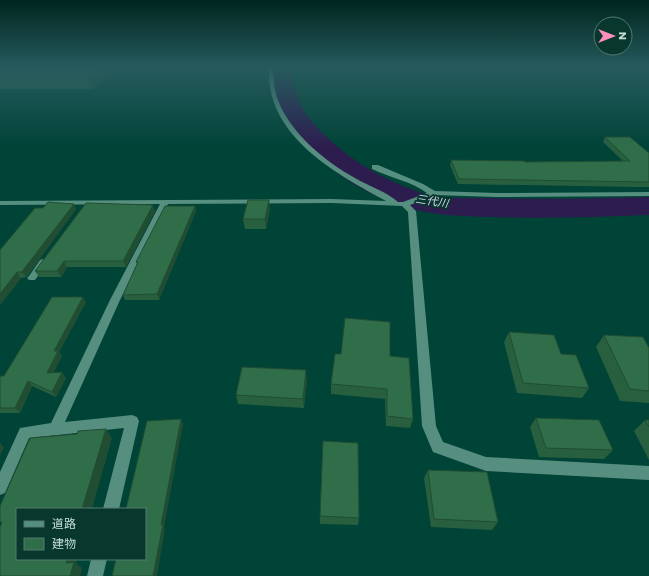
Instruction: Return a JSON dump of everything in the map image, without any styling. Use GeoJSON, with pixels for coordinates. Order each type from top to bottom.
{"type":"FeatureCollection","features":[{"type":"Feature","properties":{"kind":"street"},"geometry":{"type":"LineString","coordinates":[[274,94],[274,98],[283,116],[302,141],[320,159],[339,174],[400,204],[412,212],[429,426],[438,447],[486,464],[649,473]]}},
{"type":"Feature","properties":{"kind":"street"},"geometry":{"type":"LineString","coordinates":[[375,167],[386,174],[424,186],[433,193]]}},
{"type":"Feature","properties":{"kind":"street"},"geometry":{"type":"LineString","coordinates":[[1,204],[84,206],[166,201],[332,201],[400,204],[433,193],[496,195],[649,194]]}},
{"type":"Feature","properties":{"kind":"street"},"geometry":{"type":"LineString","coordinates":[[56,429],[115,300],[166,201]]}},
{"type":"Feature","properties":{"kind":"street"},"geometry":{"type":"LineString","coordinates":[[32,278],[50,253]]}},
{"type":"Feature","properties":{"kind":"street"},"geometry":{"type":"LineString","coordinates":[[0,488],[25,432],[132,421],[111,508]]}},
{"type":"Feature","properties":{"kind":"street"},"geometry":{"type":"LineString","coordinates":[[96,576],[100,560]]}},
{"type":"Feature","properties":{"kind":"building"},"geometry":{"type":"Polygon","coordinates":[[[605,137],[630,137],[649,153],[649,182],[459,179],[451,160],[525,162],[630,161],[605,137]]]}},
{"type":"Feature","properties":{"kind":"building"},"geometry":{"type":"Polygon","coordinates":[[[248,200],[269,200],[265,219],[243,219],[248,200]]]}},
{"type":"Feature","properties":{"kind":"building"},"geometry":{"type":"Polygon","coordinates":[[[48,202],[74,204],[22,272],[17,272],[0,294],[0,250],[35,208],[43,208],[48,202]]]}},
{"type":"Feature","properties":{"kind":"building"},"geometry":{"type":"Polygon","coordinates":[[[86,203],[153,205],[123,261],[64,261],[57,271],[35,271],[86,203]]]}},
{"type":"Feature","properties":{"kind":"building"},"geometry":{"type":"Polygon","coordinates":[[[165,206],[195,206],[157,294],[123,295],[138,262],[136,262],[165,206]]]}},
{"type":"Feature","properties":{"kind":"building"},"geometry":{"type":"Polygon","coordinates":[[[52,297],[83,297],[54,351],[58,351],[47,373],[62,372],[52,392],[28,381],[15,408],[0,408],[0,376],[4,376],[52,297]]]}},
{"type":"Feature","properties":{"kind":"building"},"geometry":{"type":"Polygon","coordinates":[[[345,318],[390,322],[390,356],[409,358],[413,419],[387,416],[387,389],[331,384],[335,354],[341,354],[345,318]]]}},
{"type":"Feature","properties":{"kind":"building"},"geometry":{"type":"Polygon","coordinates":[[[509,332],[554,335],[561,354],[576,355],[589,388],[523,383],[509,332]]]}},
{"type":"Feature","properties":{"kind":"building"},"geometry":{"type":"Polygon","coordinates":[[[604,335],[643,337],[649,348],[649,391],[630,389],[604,335]]]}},
{"type":"Feature","properties":{"kind":"building"},"geometry":{"type":"Polygon","coordinates":[[[242,367],[306,370],[303,399],[236,395],[242,367]]]}},
{"type":"Feature","properties":{"kind":"building"},"geometry":{"type":"Polygon","coordinates":[[[536,418],[599,420],[613,450],[546,448],[536,418]]]}},
{"type":"Feature","properties":{"kind":"building"},"geometry":{"type":"Polygon","coordinates":[[[181,419],[153,576],[112,576],[116,560],[146,560],[146,508],[126,508],[147,421],[181,419]]]}},
{"type":"Feature","properties":{"kind":"building"},"geometry":{"type":"Polygon","coordinates":[[[645,420],[649,420],[649,427],[645,420]]]}},
{"type":"Feature","properties":{"kind":"building"},"geometry":{"type":"Polygon","coordinates":[[[106,429],[82,508],[16,508],[16,560],[67,560],[66,563],[74,562],[70,576],[0,576],[0,527],[2,522],[0,522],[0,506],[30,438],[77,434],[78,431],[106,429]]]}},
{"type":"Feature","properties":{"kind":"building"},"geometry":{"type":"Polygon","coordinates":[[[323,441],[358,443],[359,518],[320,516],[323,441]]]}},
{"type":"Feature","properties":{"kind":"building"},"geometry":{"type":"Polygon","coordinates":[[[428,470],[487,472],[498,522],[434,519],[428,470]]]}},
{"type":"Feature","properties":{"kind":"waterway","name":"三代川"},"geometry":{"type":"LineString","coordinates":[[284,94],[290,108],[301,125],[326,151],[361,176],[413,200],[444,206],[498,208],[649,206]]}}]}
